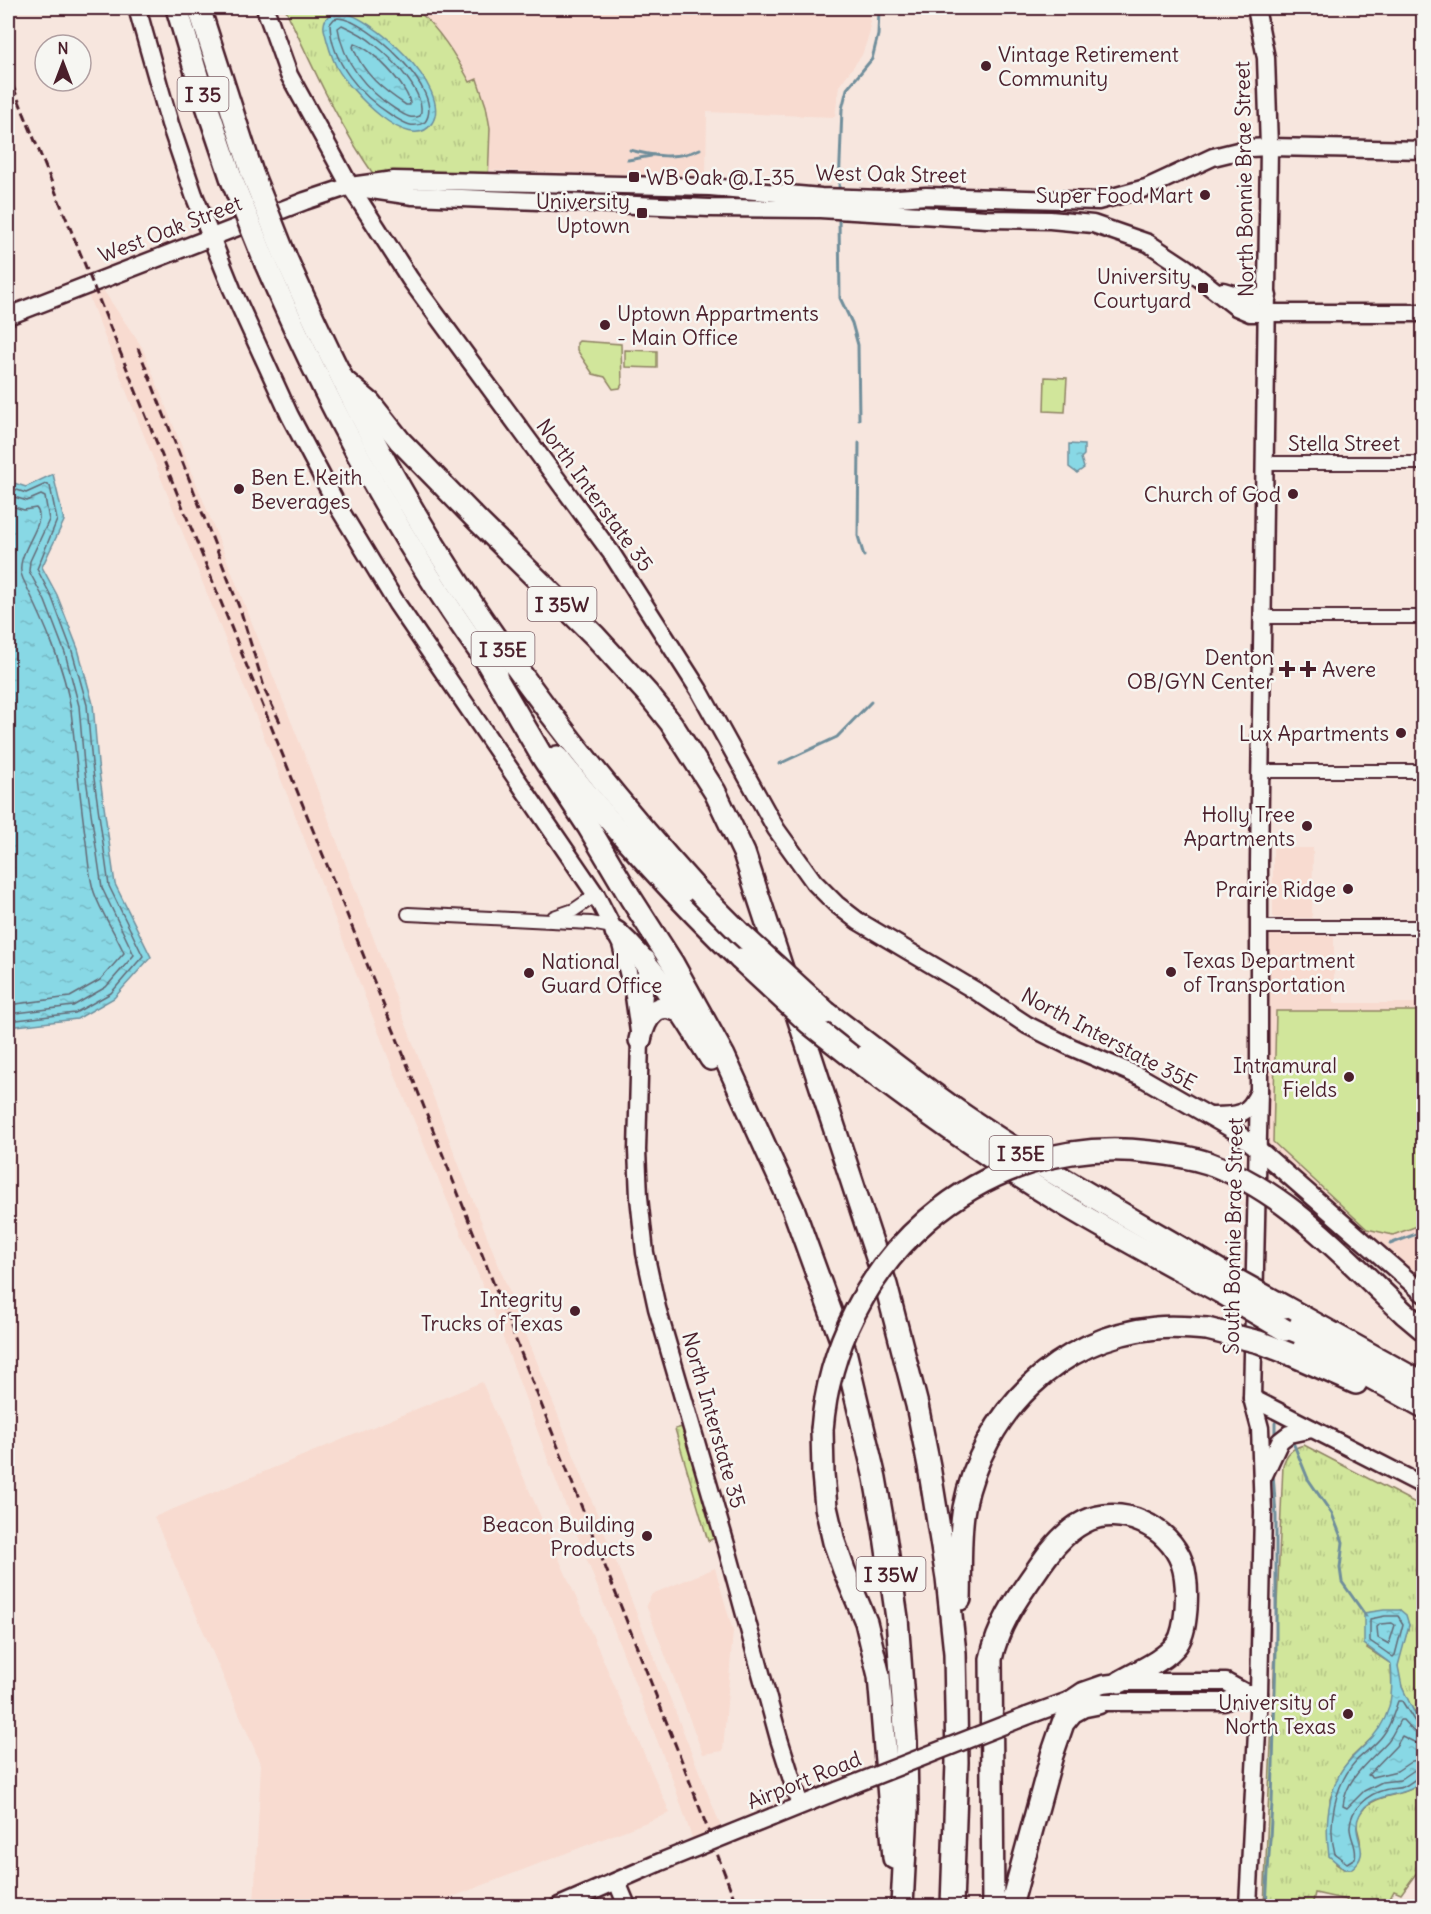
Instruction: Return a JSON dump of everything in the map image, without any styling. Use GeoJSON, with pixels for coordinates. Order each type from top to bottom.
{"type":"FeatureCollection","features":[{"type":"Feature","properties":{"kind":"highway","name":"I 35"},"geometry":{"type":"LineString","coordinates":[[177,8],[198,80],[242,177],[275,260],[315,373],[354,447],[423,566],[488,664]]}},
{"type":"Feature","properties":{"kind":"highway"},"geometry":{"type":"LineString","coordinates":[[199,8],[242,177]]}},
{"type":"Feature","properties":{"kind":"highway","name":"I 35E"},"geometry":{"type":"LineString","coordinates":[[275,260],[344,381],[400,487],[454,577],[499,643],[555,721],[630,813],[698,891],[741,934],[827,1012],[912,1078],[1008,1144],[1225,1285],[1285,1329],[1424,1407]]}},
{"type":"Feature","properties":{"kind":"highway","name":"I 35W"},"geometry":{"type":"LineString","coordinates":[[344,381],[370,403],[400,441],[622,664],[670,723],[715,792],[729,820],[752,878],[864,1215],[917,1405],[941,1535],[952,1622],[956,1690],[956,1827],[952,1906]]}},
{"type":"Feature","properties":{"kind":"highway","name":"I 35E"},"geometry":{"type":"LineString","coordinates":[[488,664],[553,751],[675,896],[809,1023],[852,1057],[1028,1182],[1121,1238],[1225,1285],[1285,1307],[1424,1384]]}},
{"type":"Feature","properties":{"kind":"highway","name":"I 35W"},"geometry":{"type":"LineString","coordinates":[[488,664],[543,758],[588,826],[697,1006],[749,1108],[776,1168],[810,1252],[844,1351],[874,1478],[891,1574],[902,1676],[907,1810],[900,1906]]}},
{"type":"Feature","properties":{"kind":"highway"},"geometry":{"type":"LineString","coordinates":[[616,932],[648,963],[683,1014],[732,1098],[755,1149],[810,1252]]}},
{"type":"Feature","properties":{"kind":"highway"},"geometry":{"type":"LineString","coordinates":[[640,1040],[645,1022],[655,1011],[667,1008],[683,1014]]}},
{"type":"Feature","properties":{"kind":"highway"},"geometry":{"type":"LineString","coordinates":[[900,1906],[879,1676],[867,1622],[844,1570],[832,1533],[826,1507],[822,1430],[826,1395],[838,1348],[868,1288],[894,1253],[922,1223],[945,1205],[981,1183],[1017,1166],[1061,1154],[1107,1148],[1162,1153],[1207,1163],[1240,1177],[1284,1203],[1424,1330]]}},
{"type":"Feature","properties":{"kind":"highway"},"geometry":{"type":"LineString","coordinates":[[956,1690],[963,1512],[977,1463],[999,1420],[1026,1389],[1061,1362],[1097,1343],[1119,1336],[1157,1328],[1206,1329],[1259,1342],[1290,1354],[1424,1415]]}},
{"type":"Feature","properties":{"kind":"highway"},"geometry":{"type":"LineString","coordinates":[[993,1906],[991,1659],[995,1638],[1020,1593],[1058,1542],[1070,1530],[1085,1521],[1110,1516],[1134,1518],[1151,1527],[1167,1540],[1176,1550],[1182,1563],[1186,1590],[1185,1621],[1178,1643],[1155,1663],[1120,1682]]}},
{"type":"Feature","properties":{"kind":"highway"},"geometry":{"type":"LineString","coordinates":[[1011,1906],[1052,1755],[1063,1723],[1072,1712],[1083,1706],[1098,1703]]}},
{"type":"Feature","properties":{"kind":"main road","name":"North Interstate 35"},"geometry":{"type":"LineString","coordinates":[[136,8],[173,134],[211,238],[250,331],[290,416],[367,556],[596,895],[616,932],[628,969],[640,1040]]}},
{"type":"Feature","properties":{"kind":"main road","name":"North Interstate 35"},"geometry":{"type":"LineString","coordinates":[[265,8],[289,75],[350,186],[410,279],[612,554],[699,690],[776,829],[824,893],[849,914],[935,968]]}},
{"type":"Feature","properties":{"kind":"main road","name":"North Bonnie Brae Street"},"geometry":{"type":"LineString","coordinates":[[1256,8],[1266,58],[1269,147],[1268,314]]}},
{"type":"Feature","properties":{"kind":"main road","name":"West Oak Street"},"geometry":{"type":"LineString","coordinates":[[443,189],[710,187],[821,197],[883,199],[926,196],[1098,201],[1146,188],[1213,157],[1250,148],[1424,150]]}},
{"type":"Feature","properties":{"kind":"main road","name":"West Oak Street"},"geometry":{"type":"LineString","coordinates":[[8,316],[305,201],[350,186],[394,180],[443,189],[710,208],[820,209],[1093,224],[1148,243],[1214,288]]}},
{"type":"Feature","properties":{"kind":"main road"},"geometry":{"type":"LineString","coordinates":[[1093,224],[1098,201]]}},
{"type":"Feature","properties":{"kind":"main road"},"geometry":{"type":"LineString","coordinates":[[1214,288],[1247,298],[1268,296]]}},
{"type":"Feature","properties":{"kind":"main road"},"geometry":{"type":"LineString","coordinates":[[1214,288],[1236,307],[1250,313],[1424,313]]}},
{"type":"Feature","properties":{"kind":"main road","name":"South Bonnie Brae Street"},"geometry":{"type":"LineString","coordinates":[[1248,1906],[1253,1693],[1262,1479],[1260,1428],[1252,1398],[1259,1090],[1258,927],[1268,314]]}},
{"type":"Feature","properties":{"kind":"main road","name":"North Interstate 35"},"geometry":{"type":"LineString","coordinates":[[596,895],[602,898],[640,946],[648,963],[640,1040],[637,1150],[645,1253],[657,1308],[726,1545],[778,1739],[800,1806]]}},
{"type":"Feature","properties":{"kind":"main road","name":"North Interstate 35E"},"geometry":{"type":"LineString","coordinates":[[935,968],[1040,1032],[1141,1077],[1235,1131],[1424,1294]]}},
{"type":"Feature","properties":{"kind":"main road"},"geometry":{"type":"LineString","coordinates":[[1208,1116],[1240,1114],[1250,1107],[1259,1090]]}},
{"type":"Feature","properties":{"kind":"main road"},"geometry":{"type":"LineString","coordinates":[[1252,1398],[1424,1486]]}},
{"type":"Feature","properties":{"kind":"main road"},"geometry":{"type":"LineString","coordinates":[[1262,1479],[1280,1441],[1289,1434],[1312,1429]]}},
{"type":"Feature","properties":{"kind":"main road","name":"Airport Road"},"geometry":{"type":"LineString","coordinates":[[559,1906],[658,1863],[839,1790],[1068,1701],[1083,1691],[1103,1684],[1226,1682],[1253,1693]]}},
{"type":"Feature","properties":{"kind":"main road","name":"Airport Road"},"geometry":{"type":"LineString","coordinates":[[1068,1701],[1098,1703],[1224,1702],[1253,1693]]}},
{"type":"Feature","properties":{"kind":"main road"},"geometry":{"type":"LineString","coordinates":[[616,1882],[627,1906]]}},
{"type":"Feature","properties":{"kind":"street","name":"Stella Street"},"geometry":{"type":"LineString","coordinates":[[1265,463],[1424,463]]}},
{"type":"Feature","properties":{"kind":"street"},"geometry":{"type":"LineString","coordinates":[[1263,617],[1424,616]]}},
{"type":"Feature","properties":{"kind":"street"},"geometry":{"type":"LineString","coordinates":[[1260,771],[1424,771]]}},
{"type":"Feature","properties":{"kind":"street"},"geometry":{"type":"LineString","coordinates":[[544,919],[568,913],[596,895]]}},
{"type":"Feature","properties":{"kind":"street"},"geometry":{"type":"LineString","coordinates":[[408,914],[544,919],[600,924],[616,932]]}},
{"type":"Feature","properties":{"kind":"street"},"geometry":{"type":"LineString","coordinates":[[1258,927],[1424,927]]}},
{"type":"Feature","properties":{"kind":"shaded area"},"geometry":{"type":"Polygon","coordinates":[[[295,8],[870,8],[870,32],[862,55],[839,86],[835,117],[707,112],[706,177],[380,167],[295,8]]]}},
{"type":"Feature","properties":{"kind":"shaded area"},"geometry":{"type":"Polygon","coordinates":[[[103,290],[142,347],[301,746],[459,1165],[723,1832],[693,1841],[673,1781],[553,1473],[490,1303],[395,1075],[292,807],[88,295],[103,290]]]}},
{"type":"Feature","properties":{"kind":"shaded area"},"geometry":{"type":"Polygon","coordinates":[[[1273,848],[1313,848],[1312,918],[1273,918],[1273,848]]]}},
{"type":"Feature","properties":{"kind":"shaded area","name":"Intramural Fields"},"geometry":{"type":"Polygon","coordinates":[[[1267,935],[1334,936],[1334,1003],[1423,1003],[1423,1281],[1267,1143],[1267,935]]]}},
{"type":"Feature","properties":{"kind":"shaded area"},"geometry":{"type":"Polygon","coordinates":[[[482,1382],[670,1813],[429,1906],[254,1906],[261,1764],[154,1517],[482,1382]]]}},
{"type":"Feature","properties":{"kind":"shaded area"},"geometry":{"type":"Polygon","coordinates":[[[715,1568],[733,1631],[723,1751],[703,1754],[646,1605],[652,1594],[715,1568]]]}},
{"type":"Feature","properties":{"kind":"green space"},"geometry":{"type":"Polygon","coordinates":[[[285,8],[415,8],[446,42],[470,82],[477,79],[490,128],[488,182],[376,178],[338,117],[285,8]]]}},
{"type":"Feature","properties":{"kind":"green space"},"geometry":{"type":"Polygon","coordinates":[[[579,341],[621,344],[622,384],[620,388],[613,389],[605,377],[593,374],[577,350],[579,341]]]}},
{"type":"Feature","properties":{"kind":"green space"},"geometry":{"type":"Polygon","coordinates":[[[625,350],[657,351],[657,368],[625,367],[625,350]]]}},
{"type":"Feature","properties":{"kind":"green space"},"geometry":{"type":"Polygon","coordinates":[[[1045,377],[1067,378],[1065,412],[1044,411],[1045,377]]]}},
{"type":"Feature","properties":{"kind":"green space","name":"Intramural Fields"},"geometry":{"type":"Polygon","coordinates":[[[1276,1011],[1423,1011],[1423,1224],[1393,1235],[1367,1229],[1273,1142],[1276,1011]]]}},
{"type":"Feature","properties":{"kind":"green space"},"geometry":{"type":"Polygon","coordinates":[[[686,1428],[717,1537],[708,1541],[675,1429],[686,1428]]]}},
{"type":"Feature","properties":{"kind":"green space","name":"University of North Texas"},"geometry":{"type":"Polygon","coordinates":[[[1304,1445],[1423,1507],[1423,1723],[1406,1697],[1399,1675],[1399,1657],[1409,1625],[1400,1610],[1367,1648],[1391,1664],[1392,1695],[1389,1711],[1379,1731],[1351,1758],[1340,1773],[1330,1799],[1336,1864],[1344,1869],[1352,1869],[1360,1847],[1357,1822],[1362,1811],[1376,1800],[1410,1789],[1423,1778],[1423,1864],[1401,1894],[1394,1891],[1386,1906],[1346,1906],[1347,1900],[1315,1893],[1312,1906],[1264,1906],[1283,1465],[1290,1452],[1304,1445]]]}},
{"type":"Feature","properties":{"kind":"water"},"geometry":{"type":"Polygon","coordinates":[[[337,11],[351,15],[387,38],[420,73],[431,91],[436,109],[432,123],[422,131],[409,132],[380,116],[343,78],[333,59],[324,29],[327,18],[337,11]]]}},
{"type":"Feature","properties":{"kind":"water"},"geometry":{"type":"Polygon","coordinates":[[[1069,444],[1084,445],[1084,455],[1081,458],[1084,468],[1077,473],[1069,467],[1069,444]]]}},
{"type":"Feature","properties":{"kind":"water"},"geometry":{"type":"Polygon","coordinates":[[[53,474],[64,521],[42,567],[57,595],[78,649],[93,704],[98,764],[115,884],[151,957],[114,998],[77,1019],[8,1027],[8,481],[26,487],[53,474]]]}},
{"type":"Feature","properties":{"kind":"water"},"geometry":{"type":"Polygon","coordinates":[[[1400,1610],[1406,1615],[1409,1625],[1398,1666],[1402,1687],[1415,1714],[1423,1723],[1423,1778],[1410,1790],[1382,1797],[1366,1806],[1357,1822],[1361,1856],[1351,1869],[1344,1869],[1329,1856],[1328,1813],[1332,1793],[1340,1773],[1380,1727],[1391,1699],[1391,1664],[1364,1644],[1364,1613],[1400,1610]]]}},
{"type":"Feature","properties":{"kind":"waterway"},"geometry":{"type":"LineString","coordinates":[[839,188],[842,109],[847,89],[872,59],[878,35],[879,8]]}},
{"type":"Feature","properties":{"kind":"waterway"},"geometry":{"type":"LineString","coordinates":[[630,150],[674,156],[700,149]]}},
{"type":"Feature","properties":{"kind":"waterway"},"geometry":{"type":"LineString","coordinates":[[628,160],[651,156]]}},
{"type":"Feature","properties":{"kind":"waterway"},"geometry":{"type":"LineString","coordinates":[[839,218],[840,298],[852,323],[858,345],[859,419]]}},
{"type":"Feature","properties":{"kind":"waterway"},"geometry":{"type":"LineString","coordinates":[[859,443],[858,536],[864,556]]}},
{"type":"Feature","properties":{"kind":"waterway"},"geometry":{"type":"LineString","coordinates":[[779,764],[837,737],[871,702]]}},
{"type":"Feature","properties":{"kind":"waterway"},"geometry":{"type":"LineString","coordinates":[[1390,1244],[1424,1231]]}},
{"type":"Feature","properties":{"kind":"waterway"},"geometry":{"type":"LineString","coordinates":[[1275,1423],[1275,1436]]}},
{"type":"Feature","properties":{"kind":"waterway"},"geometry":{"type":"LineString","coordinates":[[1292,1440],[1308,1479],[1332,1514],[1343,1542],[1340,1568],[1342,1582],[1366,1616]]}},
{"type":"Feature","properties":{"kind":"waterway"},"geometry":{"type":"LineString","coordinates":[[1266,1906],[1272,1803],[1276,1650],[1276,1516],[1273,1473]]}},
{"type":"Feature","properties":{"kind":"railway"},"geometry":{"type":"LineString","coordinates":[[8,74],[396,1036],[737,1906]]}},
{"type":"Feature","properties":{"kind":"railway"},"geometry":{"type":"LineString","coordinates":[[138,348],[241,612],[266,693],[281,724]]}},
{"type":"Feature","properties":{"kind":"place","name":"Vintage Retirement Community"},"geometry":{"type":"Point","coordinates":[986,66]}},
{"type":"Feature","properties":{"kind":"place","name":"WB Oak @ I-35"},"geometry":{"type":"Point","coordinates":[634,177]}},
{"type":"Feature","properties":{"kind":"place","name":"Super Food Mart"},"geometry":{"type":"Point","coordinates":[1205,195]}},
{"type":"Feature","properties":{"kind":"place","name":"University Uptown"},"geometry":{"type":"Point","coordinates":[642,213]}},
{"type":"Feature","properties":{"kind":"place","name":"University Courtyard"},"geometry":{"type":"Point","coordinates":[1203,288]}},
{"type":"Feature","properties":{"kind":"place","name":"Uptown Appartments - Main Office"},"geometry":{"type":"Point","coordinates":[605,325]}},
{"type":"Feature","properties":{"kind":"place","name":"Ben E. Keith Beverages"},"geometry":{"type":"Point","coordinates":[239,489]}},
{"type":"Feature","properties":{"kind":"place","name":"Church of God"},"geometry":{"type":"Point","coordinates":[1293,494]}},
{"type":"Feature","properties":{"kind":"place","name":"Denton OB/GYN Center"},"geometry":{"type":"Point","coordinates":[1287,669]}},
{"type":"Feature","properties":{"kind":"place","name":"Avere"},"geometry":{"type":"Point","coordinates":[1308,669]}},
{"type":"Feature","properties":{"kind":"place","name":"Lux Apartments"},"geometry":{"type":"Point","coordinates":[1401,733]}},
{"type":"Feature","properties":{"kind":"place","name":"Holly Tree Apartments"},"geometry":{"type":"Point","coordinates":[1307,826]}},
{"type":"Feature","properties":{"kind":"place","name":"Prairie Ridge"},"geometry":{"type":"Point","coordinates":[1348,889]}},
{"type":"Feature","properties":{"kind":"place","name":"Texas Department of Transportation"},"geometry":{"type":"Point","coordinates":[1171,972]}},
{"type":"Feature","properties":{"kind":"place","name":"National Guard Office"},"geometry":{"type":"Point","coordinates":[529,973]}},
{"type":"Feature","properties":{"kind":"place","name":"Intramural Fields"},"geometry":{"type":"Point","coordinates":[1349,1077]}},
{"type":"Feature","properties":{"kind":"place","name":"Integrity Trucks of Texas"},"geometry":{"type":"Point","coordinates":[575,1311]}},
{"type":"Feature","properties":{"kind":"place","name":"Beacon Building Products"},"geometry":{"type":"Point","coordinates":[647,1536]}},
{"type":"Feature","properties":{"kind":"place","name":"University of North Texas"},"geometry":{"type":"Point","coordinates":[1348,1714]}}]}
